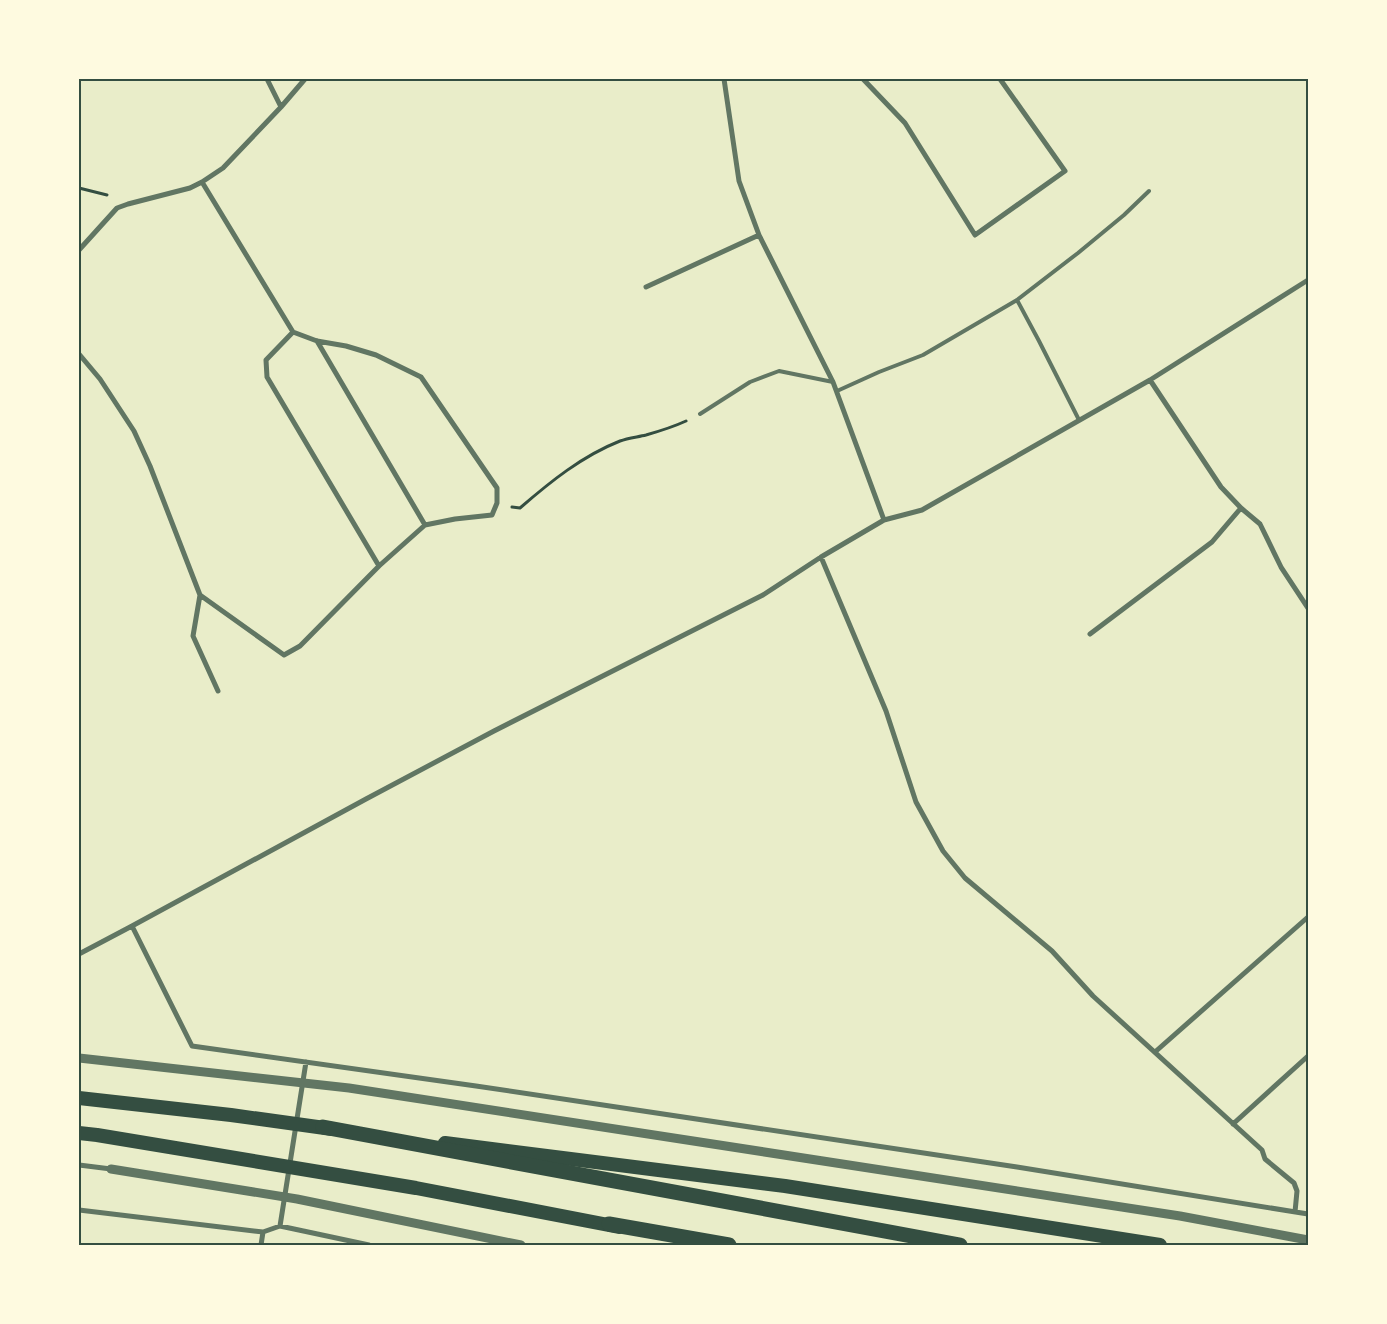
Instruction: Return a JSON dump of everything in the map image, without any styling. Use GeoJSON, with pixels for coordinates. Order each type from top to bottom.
{"type":"FeatureCollection","features":[{"type":"Feature","properties":{"kind":"highway"},"geometry":{"type":"LineString","coordinates":[[79,1098],[231,1115],[785,1186],[1160,1245]]}},
{"type":"Feature","properties":{"kind":"highway"},"geometry":{"type":"LineString","coordinates":[[323,1127],[960,1245]]}},
{"type":"Feature","properties":{"kind":"highway"},"geometry":{"type":"LineString","coordinates":[[79,1134],[116,1138],[416,1188],[729,1245]]}},
{"type":"Feature","properties":{"kind":"highway"},"geometry":{"type":"LineString","coordinates":[[609,1224],[698,1245]]}},
{"type":"Feature","properties":{"kind":"street"},"geometry":{"type":"LineString","coordinates":[[267,79],[281,107]]}},
{"type":"Feature","properties":{"kind":"street"},"geometry":{"type":"LineString","coordinates":[[79,250],[117,208],[190,188],[223,168],[306,79]]}},
{"type":"Feature","properties":{"kind":"street"},"geometry":{"type":"LineString","coordinates":[[724,79],[739,181],[759,235],[837,391],[884,520]]}},
{"type":"Feature","properties":{"kind":"street"},"geometry":{"type":"LineString","coordinates":[[863,79],[905,123],[975,235],[1065,171],[1000,79]]}},
{"type":"Feature","properties":{"kind":"street"},"geometry":{"type":"LineString","coordinates":[[200,596],[284,655],[300,646],[379,566],[425,525],[492,514],[497,503],[498,488],[421,377],[376,355],[346,346],[317,341],[293,332],[202,182]]}},
{"type":"Feature","properties":{"kind":"street"},"geometry":{"type":"LineString","coordinates":[[646,287],[759,235]]}},
{"type":"Feature","properties":{"kind":"street"},"geometry":{"type":"LineString","coordinates":[[79,954],[494,730],[763,595],[821,557],[884,520],[922,510],[1150,380],[1308,280]]}},
{"type":"Feature","properties":{"kind":"street"},"geometry":{"type":"LineString","coordinates":[[293,332],[266,360],[267,378],[379,566]]}},
{"type":"Feature","properties":{"kind":"street"},"geometry":{"type":"LineString","coordinates":[[317,341],[425,525]]}},
{"type":"Feature","properties":{"kind":"street"},"geometry":{"type":"LineString","coordinates":[[79,354],[100,379],[134,431],[150,466],[200,596],[193,636],[218,691]]}},
{"type":"Feature","properties":{"kind":"street"},"geometry":{"type":"LineString","coordinates":[[1150,380],[1221,487],[1260,524],[1281,567],[1308,608]]}},
{"type":"Feature","properties":{"kind":"street"},"geometry":{"type":"LineString","coordinates":[[1090,634],[1212,542],[1241,508]]}},
{"type":"Feature","properties":{"kind":"street"},"geometry":{"type":"LineString","coordinates":[[821,557],[886,711],[916,802],[943,851],[965,878],[1052,951],[1093,996],[1262,1150],[1265,1159],[1294,1183],[1297,1191],[1295,1212]]}},
{"type":"Feature","properties":{"kind":"street"},"geometry":{"type":"LineString","coordinates":[[1155,1052],[1308,917]]}},
{"type":"Feature","properties":{"kind":"street"},"geometry":{"type":"LineString","coordinates":[[132,926],[192,1046],[977,1161],[1308,1214]]}},
{"type":"Feature","properties":{"kind":"street"},"geometry":{"type":"LineString","coordinates":[[1233,1124],[1308,1056]]}},
{"type":"Feature","properties":{"kind":"street"},"geometry":{"type":"LineString","coordinates":[[79,1058],[349,1088],[1180,1216],[1308,1240]]}},
{"type":"Feature","properties":{"kind":"street"},"geometry":{"type":"LineString","coordinates":[[280,1226],[306,1062]]}},
{"type":"Feature","properties":{"kind":"street"},"geometry":{"type":"LineString","coordinates":[[79,1165],[297,1199],[521,1245]]}},
{"type":"Feature","properties":{"kind":"street"},"geometry":{"type":"LineString","coordinates":[[79,1210],[159,1218],[263,1232],[280,1226],[370,1245]]}},
{"type":"Feature","properties":{"kind":"street"},"geometry":{"type":"LineString","coordinates":[[261,1245],[263,1232]]}},
{"type":"Feature","properties":{"kind":"lane"},"geometry":{"type":"LineString","coordinates":[[837,391],[923,355],[1016,300],[1124,216],[1149,191]]}},
{"type":"Feature","properties":{"kind":"lane"},"geometry":{"type":"LineString","coordinates":[[1016,300],[1079,420]]}},
{"type":"Feature","properties":{"kind":"lane"},"geometry":{"type":"LineString","coordinates":[[700,414],[750,382],[779,371],[833,382]]}},
{"type":"Feature","properties":{"kind":"path"},"geometry":{"type":"LineString","coordinates":[[497,503],[520,508],[573,466],[599,451],[621,440],[672,428],[700,414]]}}]}
